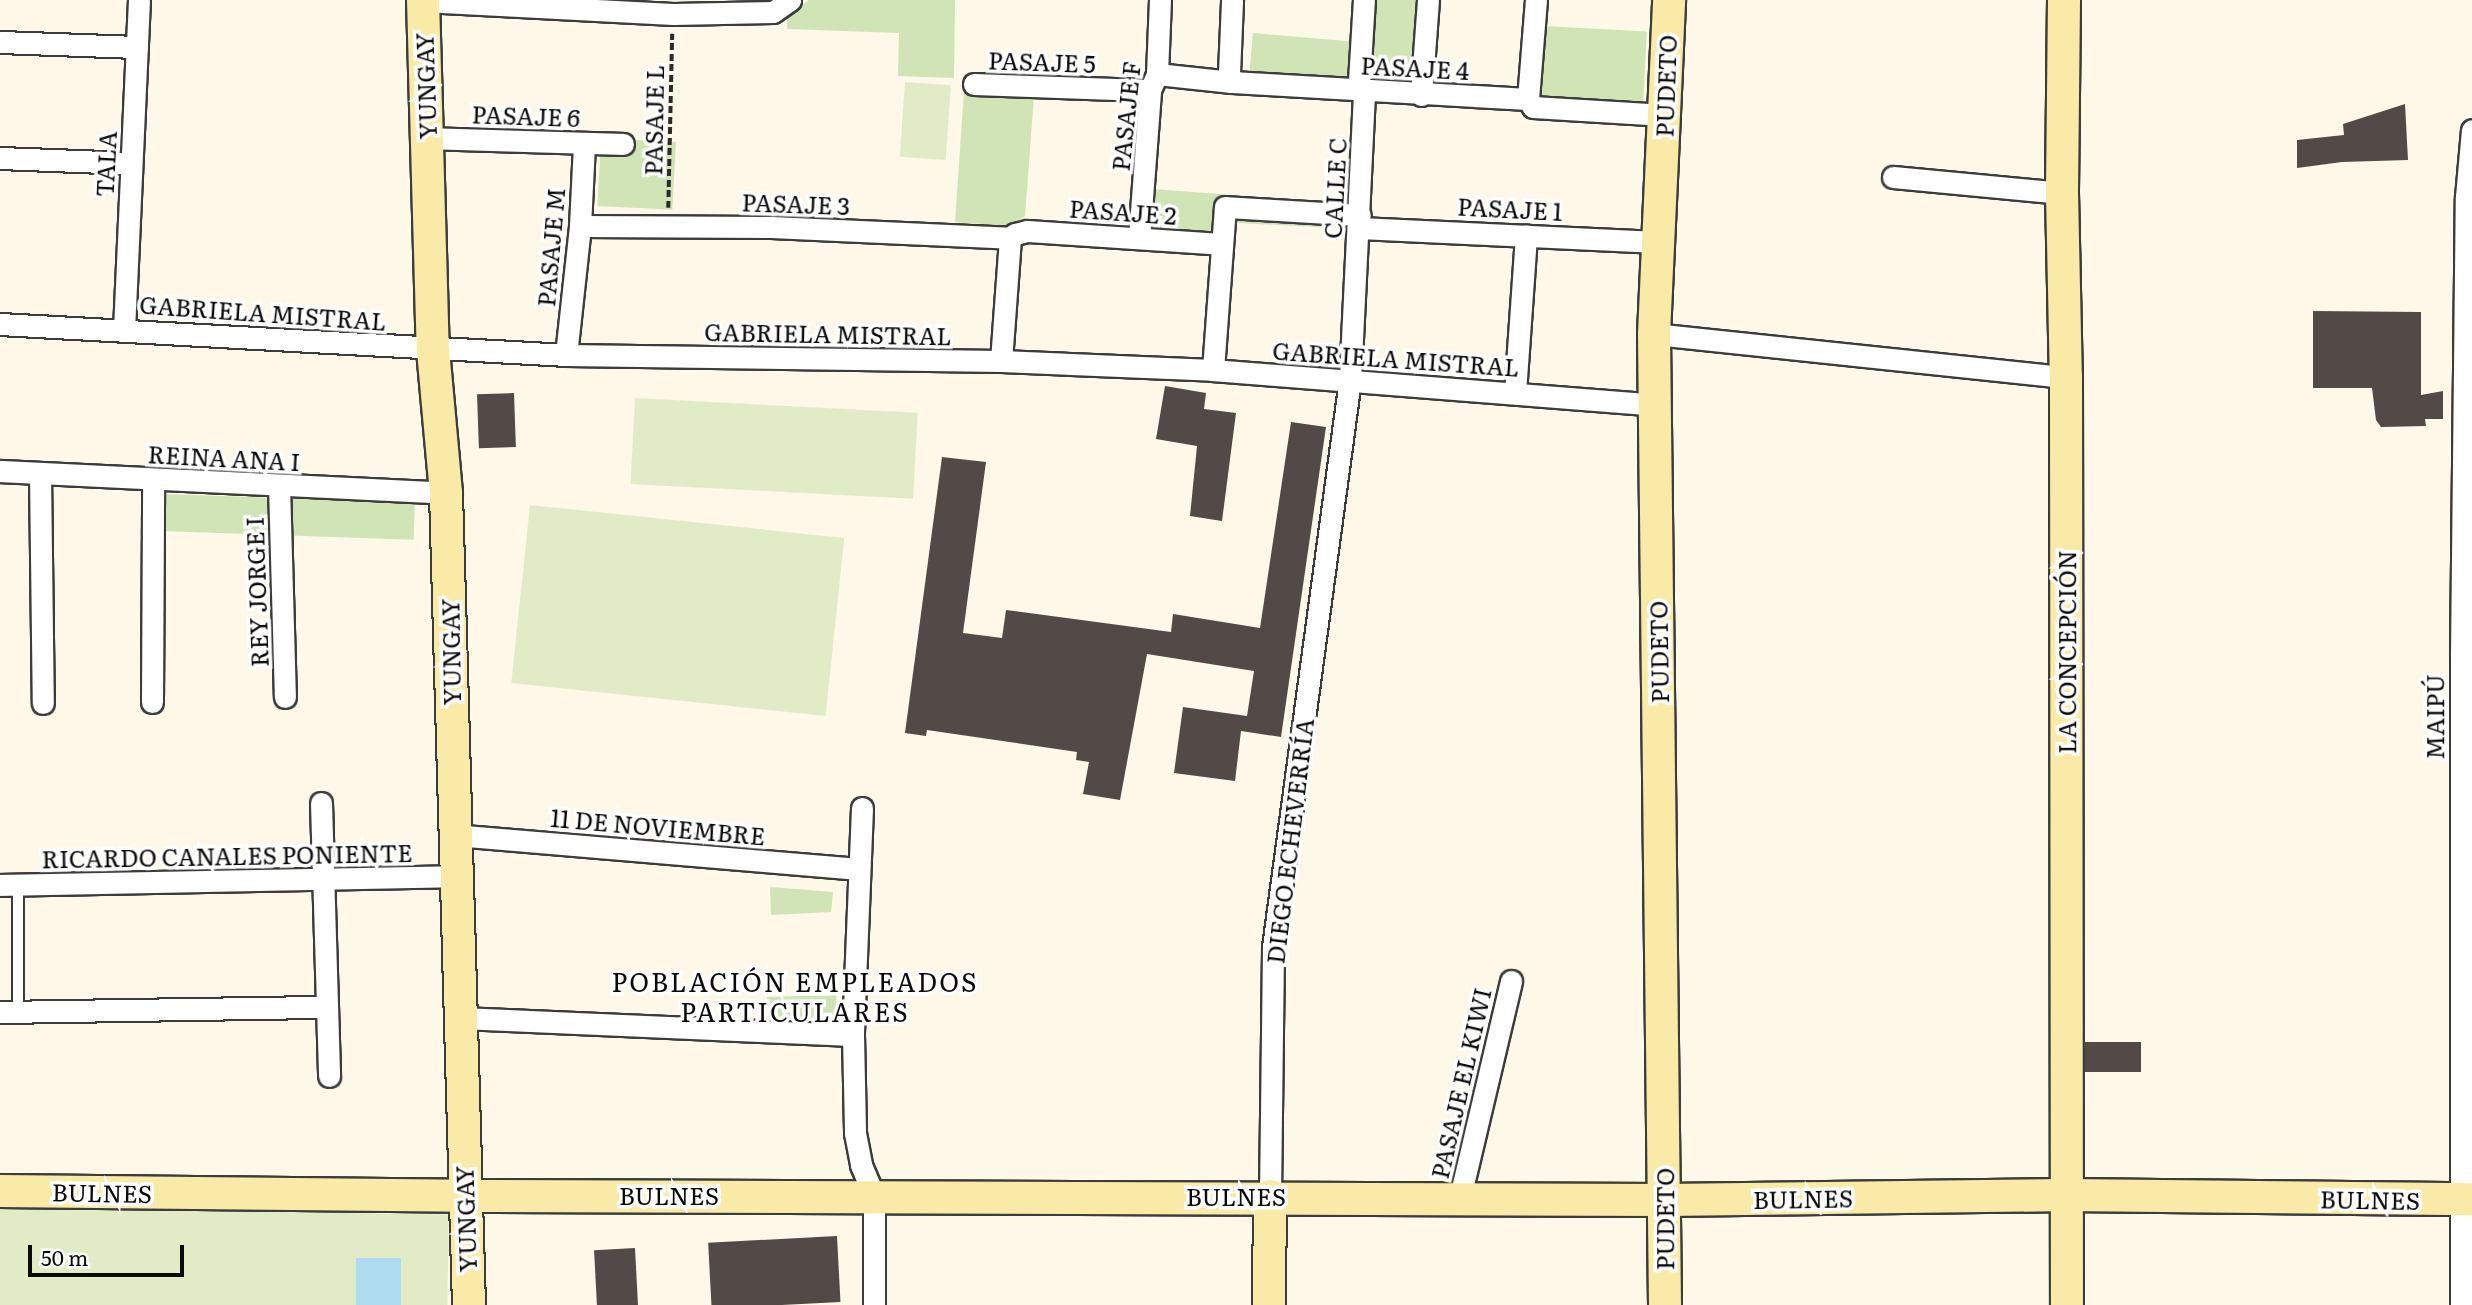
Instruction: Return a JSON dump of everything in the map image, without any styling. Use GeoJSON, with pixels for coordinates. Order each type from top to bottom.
{"type":"FeatureCollection","features":[{"type":"Feature","properties":{"kind":"street","name":"TALA"},"geometry":{"type":"LineString","coordinates":[[124,330],[139,0]]}},
{"type":"Feature","properties":{"kind":"street","name":"PASAJE F"},"geometry":{"type":"LineString","coordinates":[[1139,238],[1160,0]]}},
{"type":"Feature","properties":{"kind":"street"},"geometry":{"type":"LineString","coordinates":[[1232,0],[1229,73],[1232,82]]}},
{"type":"Feature","properties":{"kind":"street","name":"CALLE C"},"geometry":{"type":"LineString","coordinates":[[1350,380],[1364,90],[1359,81],[1364,0]]}},
{"type":"Feature","properties":{"kind":"street"},"geometry":{"type":"LineString","coordinates":[[1421,95],[1428,0]]}},
{"type":"Feature","properties":{"kind":"street"},"geometry":{"type":"LineString","coordinates":[[1528,99],[1536,0]]}},
{"type":"Feature","properties":{"kind":"street","name":"PUDETO"},"geometry":{"type":"LineString","coordinates":[[1665,1305],[1654,334],[1669,0]]}},
{"type":"Feature","properties":{"kind":"street","name":"LA CONCEPCIÓN"},"geometry":{"type":"LineString","coordinates":[[2064,0],[2062,193],[2066,377],[2067,1305]]}},
{"type":"Feature","properties":{"kind":"street"},"geometry":{"type":"LineString","coordinates":[[423,1],[552,3],[673,14],[779,4]]}},
{"type":"Feature","properties":{"kind":"street","name":"YUNGAY"},"geometry":{"type":"LineString","coordinates":[[423,1],[433,350],[446,493],[469,1305]]}},
{"type":"Feature","properties":{"kind":"street"},"geometry":{"type":"LineString","coordinates":[[0,42],[137,47]]}},
{"type":"Feature","properties":{"kind":"street","name":"PASAJE 4"},"geometry":{"type":"LineString","coordinates":[[1154,82],[1232,82],[1421,95],[1528,99],[1532,107],[1665,115]]}},
{"type":"Feature","properties":{"kind":"street","name":"PASAJE 5"},"geometry":{"type":"LineString","coordinates":[[974,84],[1154,82]]}},
{"type":"Feature","properties":{"kind":"street","name":"MAIPÚ"},"geometry":{"type":"LineString","coordinates":[[2461,1305],[2467,1199],[2461,655],[2472,130]]}},
{"type":"Feature","properties":{"kind":"street","name":"PASAJE 6"},"geometry":{"type":"LineString","coordinates":[[426,138],[623,144]]}},
{"type":"Feature","properties":{"kind":"street","name":"PASAJE M"},"geometry":{"type":"LineString","coordinates":[[566,355],[580,226],[584,143]]}},
{"type":"Feature","properties":{"kind":"street"},"geometry":{"type":"LineString","coordinates":[[0,158],[131,163]]}},
{"type":"Feature","properties":{"kind":"street"},"geometry":{"type":"LineString","coordinates":[[1893,177],[2062,193]]}},
{"type":"Feature","properties":{"kind":"street","name":"PASAJE 1"},"geometry":{"type":"LineString","coordinates":[[1222,244],[1225,207],[1359,222],[1658,242]]}},
{"type":"Feature","properties":{"kind":"street","name":"PASAJE 3"},"geometry":{"type":"LineString","coordinates":[[580,226],[771,227],[1015,235]]}},
{"type":"Feature","properties":{"kind":"street"},"geometry":{"type":"LineString","coordinates":[[1002,361],[1015,235]]}},
{"type":"Feature","properties":{"kind":"street","name":"PASAJE 2"},"geometry":{"type":"LineString","coordinates":[[1015,235],[1139,238],[1222,244]]}},
{"type":"Feature","properties":{"kind":"street"},"geometry":{"type":"LineString","coordinates":[[1514,393],[1526,235]]}},
{"type":"Feature","properties":{"kind":"street"},"geometry":{"type":"LineString","coordinates":[[1213,370],[1222,244]]}},
{"type":"Feature","properties":{"kind":"street","name":"GABRIELA MISTRAL"},"geometry":{"type":"LineString","coordinates":[[0,324],[433,350],[566,355],[1002,361],[1213,370],[1655,405]]}},
{"type":"Feature","properties":{"kind":"street"},"geometry":{"type":"LineString","coordinates":[[1654,334],[2066,377]]}},
{"type":"Feature","properties":{"kind":"street","name":"DIEGO ECHEVERRÍA"},"geometry":{"type":"LineString","coordinates":[[1269,1305],[1273,947],[1350,380]]}},
{"type":"Feature","properties":{"kind":"street","name":"REINA ANA I"},"geometry":{"type":"LineString","coordinates":[[0,471],[446,493]]}},
{"type":"Feature","properties":{"kind":"street"},"geometry":{"type":"LineString","coordinates":[[40,473],[43,703]]}},
{"type":"Feature","properties":{"kind":"street"},"geometry":{"type":"LineString","coordinates":[[152,480],[152,702]]}},
{"type":"Feature","properties":{"kind":"street","name":"REY JORGE I"},"geometry":{"type":"LineString","coordinates":[[279,485],[285,697]]}},
{"type":"Feature","properties":{"kind":"street"},"geometry":{"type":"LineString","coordinates":[[321,803],[329,1076]]}},
{"type":"Feature","properties":{"kind":"street"},"geometry":{"type":"LineString","coordinates":[[862,808],[853,1035],[855,1133],[861,1165],[874,1195],[874,1305]]}},
{"type":"Feature","properties":{"kind":"street","name":"11 DE NOVIEMBRE"},"geometry":{"type":"LineString","coordinates":[[454,835],[858,869]]}},
{"type":"Feature","properties":{"kind":"street","name":"RICARDO CANALES PONIENTE"},"geometry":{"type":"LineString","coordinates":[[9,885],[455,876]]}},
{"type":"Feature","properties":{"kind":"street","name":"PASAJE EL KIWI"},"geometry":{"type":"LineString","coordinates":[[1460,1197],[1511,981]]}},
{"type":"Feature","properties":{"kind":"street"},"geometry":{"type":"LineString","coordinates":[[9,1013],[327,1007]]}},
{"type":"Feature","properties":{"kind":"street"},"geometry":{"type":"LineString","coordinates":[[460,1018],[853,1035]]}},
{"type":"Feature","properties":{"kind":"street","name":"BULNES"},"geometry":{"type":"LineString","coordinates":[[0,1191],[464,1196],[1270,1196],[1665,1200],[2066,1195],[2467,1199]]}},
{"type":"Feature","properties":{"kind":"lane"},"geometry":{"type":"LineString","coordinates":[[9,885],[9,1013]]}},
{"type":"Feature","properties":{"kind":"path","name":"PASAJE L"},"geometry":{"type":"LineString","coordinates":[[668,228],[673,14]]}},
{"type":"Feature","properties":{"kind":"green space"},"geometry":{"type":"Polygon","coordinates":[[[809,0],[955,0],[954,78],[898,76],[899,33],[787,29],[787,15],[809,0]]]}},
{"type":"Feature","properties":{"kind":"green space"},"geometry":{"type":"Polygon","coordinates":[[[1369,0],[1424,0],[1424,82],[1369,82],[1369,0]]]}},
{"type":"Feature","properties":{"kind":"green space"},"geometry":{"type":"Polygon","coordinates":[[[1544,26],[1647,31],[1643,110],[1540,105],[1544,26]]]}},
{"type":"Feature","properties":{"kind":"green space"},"geometry":{"type":"Polygon","coordinates":[[[1253,33],[1354,42],[1350,82],[1250,73],[1253,33]]]}},
{"type":"Feature","properties":{"kind":"green space"},"geometry":{"type":"Polygon","coordinates":[[[905,82],[951,85],[946,160],[900,157],[905,82]]]}},
{"type":"Feature","properties":{"kind":"green space"},"geometry":{"type":"Polygon","coordinates":[[[964,91],[1034,96],[1025,216],[1010,226],[955,222],[964,91]]]}},
{"type":"Feature","properties":{"kind":"green space"},"geometry":{"type":"Polygon","coordinates":[[[601,138],[676,142],[672,210],[597,206],[601,138]]]}},
{"type":"Feature","properties":{"kind":"green space"},"geometry":{"type":"Polygon","coordinates":[[[1153,189],[1338,203],[1337,228],[1219,222],[1217,235],[1150,232],[1153,189]]]}},
{"type":"Feature","properties":{"kind":"green space"},"geometry":{"type":"Polygon","coordinates":[[[635,398],[918,413],[913,499],[630,484],[635,398]]]}},
{"type":"Feature","properties":{"kind":"green space"},"geometry":{"type":"Polygon","coordinates":[[[162,494],[415,503],[414,540],[161,531],[162,494]]]}},
{"type":"Feature","properties":{"kind":"green space"},"geometry":{"type":"Polygon","coordinates":[[[530,505],[844,538],[826,716],[511,683],[530,505]]]}},
{"type":"Feature","properties":{"kind":"green space"},"geometry":{"type":"Polygon","coordinates":[[[770,887],[833,892],[831,912],[771,915],[770,887]]]}},
{"type":"Feature","properties":{"kind":"green space"},"geometry":{"type":"Polygon","coordinates":[[[836,995],[837,1018],[768,1017],[767,997],[836,995]]]}},
{"type":"Feature","properties":{"kind":"green space"},"geometry":{"type":"Polygon","coordinates":[[[0,1207],[449,1215],[447,1305],[0,1305],[0,1207]]]}},
{"type":"Feature","properties":{"kind":"water"},"geometry":{"type":"Polygon","coordinates":[[[356,1258],[401,1258],[401,1305],[356,1305],[356,1258]]]}},
{"type":"Feature","properties":{"kind":"building"},"geometry":{"type":"Polygon","coordinates":[[[2405,104],[2408,160],[2342,162],[2297,168],[2297,140],[2344,135],[2343,124],[2405,104]]]}},
{"type":"Feature","properties":{"kind":"building"},"geometry":{"type":"Polygon","coordinates":[[[2313,311],[2421,312],[2421,395],[2443,391],[2443,419],[2425,419],[2426,426],[2381,427],[2376,420],[2372,388],[2313,388],[2313,311]]]}},
{"type":"Feature","properties":{"kind":"building"},"geometry":{"type":"Polygon","coordinates":[[[1165,386],[1206,393],[1204,409],[1236,413],[1222,521],[1190,516],[1197,446],[1156,439],[1165,386]]]}},
{"type":"Feature","properties":{"kind":"building"},"geometry":{"type":"Polygon","coordinates":[[[514,393],[516,447],[479,448],[477,394],[514,393]]]}},
{"type":"Feature","properties":{"kind":"building"},"geometry":{"type":"Polygon","coordinates":[[[1291,422],[1326,427],[1281,737],[1241,731],[1235,781],[1174,773],[1183,707],[1247,716],[1254,671],[1147,654],[1120,800],[1083,794],[1089,762],[1076,760],[1077,752],[927,730],[926,736],[905,733],[942,457],[986,462],[963,633],[1002,638],[1006,610],[1171,632],[1173,614],[1260,628],[1291,422]]]}},
{"type":"Feature","properties":{"kind":"building"},"geometry":{"type":"Polygon","coordinates":[[[2085,1042],[2141,1042],[2141,1072],[2085,1072],[2085,1042]]]}},
{"type":"Feature","properties":{"kind":"building"},"geometry":{"type":"Polygon","coordinates":[[[837,1236],[840,1302],[711,1305],[708,1243],[837,1236]]]}},
{"type":"Feature","properties":{"kind":"building"},"geometry":{"type":"Polygon","coordinates":[[[635,1248],[638,1305],[597,1305],[594,1250],[635,1248]]]}},
{"type":"Feature","properties":{"kind":"district","name":"POBLACIÓN EMPLEADOS PARTICULARES"},"geometry":{"type":"Point","coordinates":[795,996]}}]}
